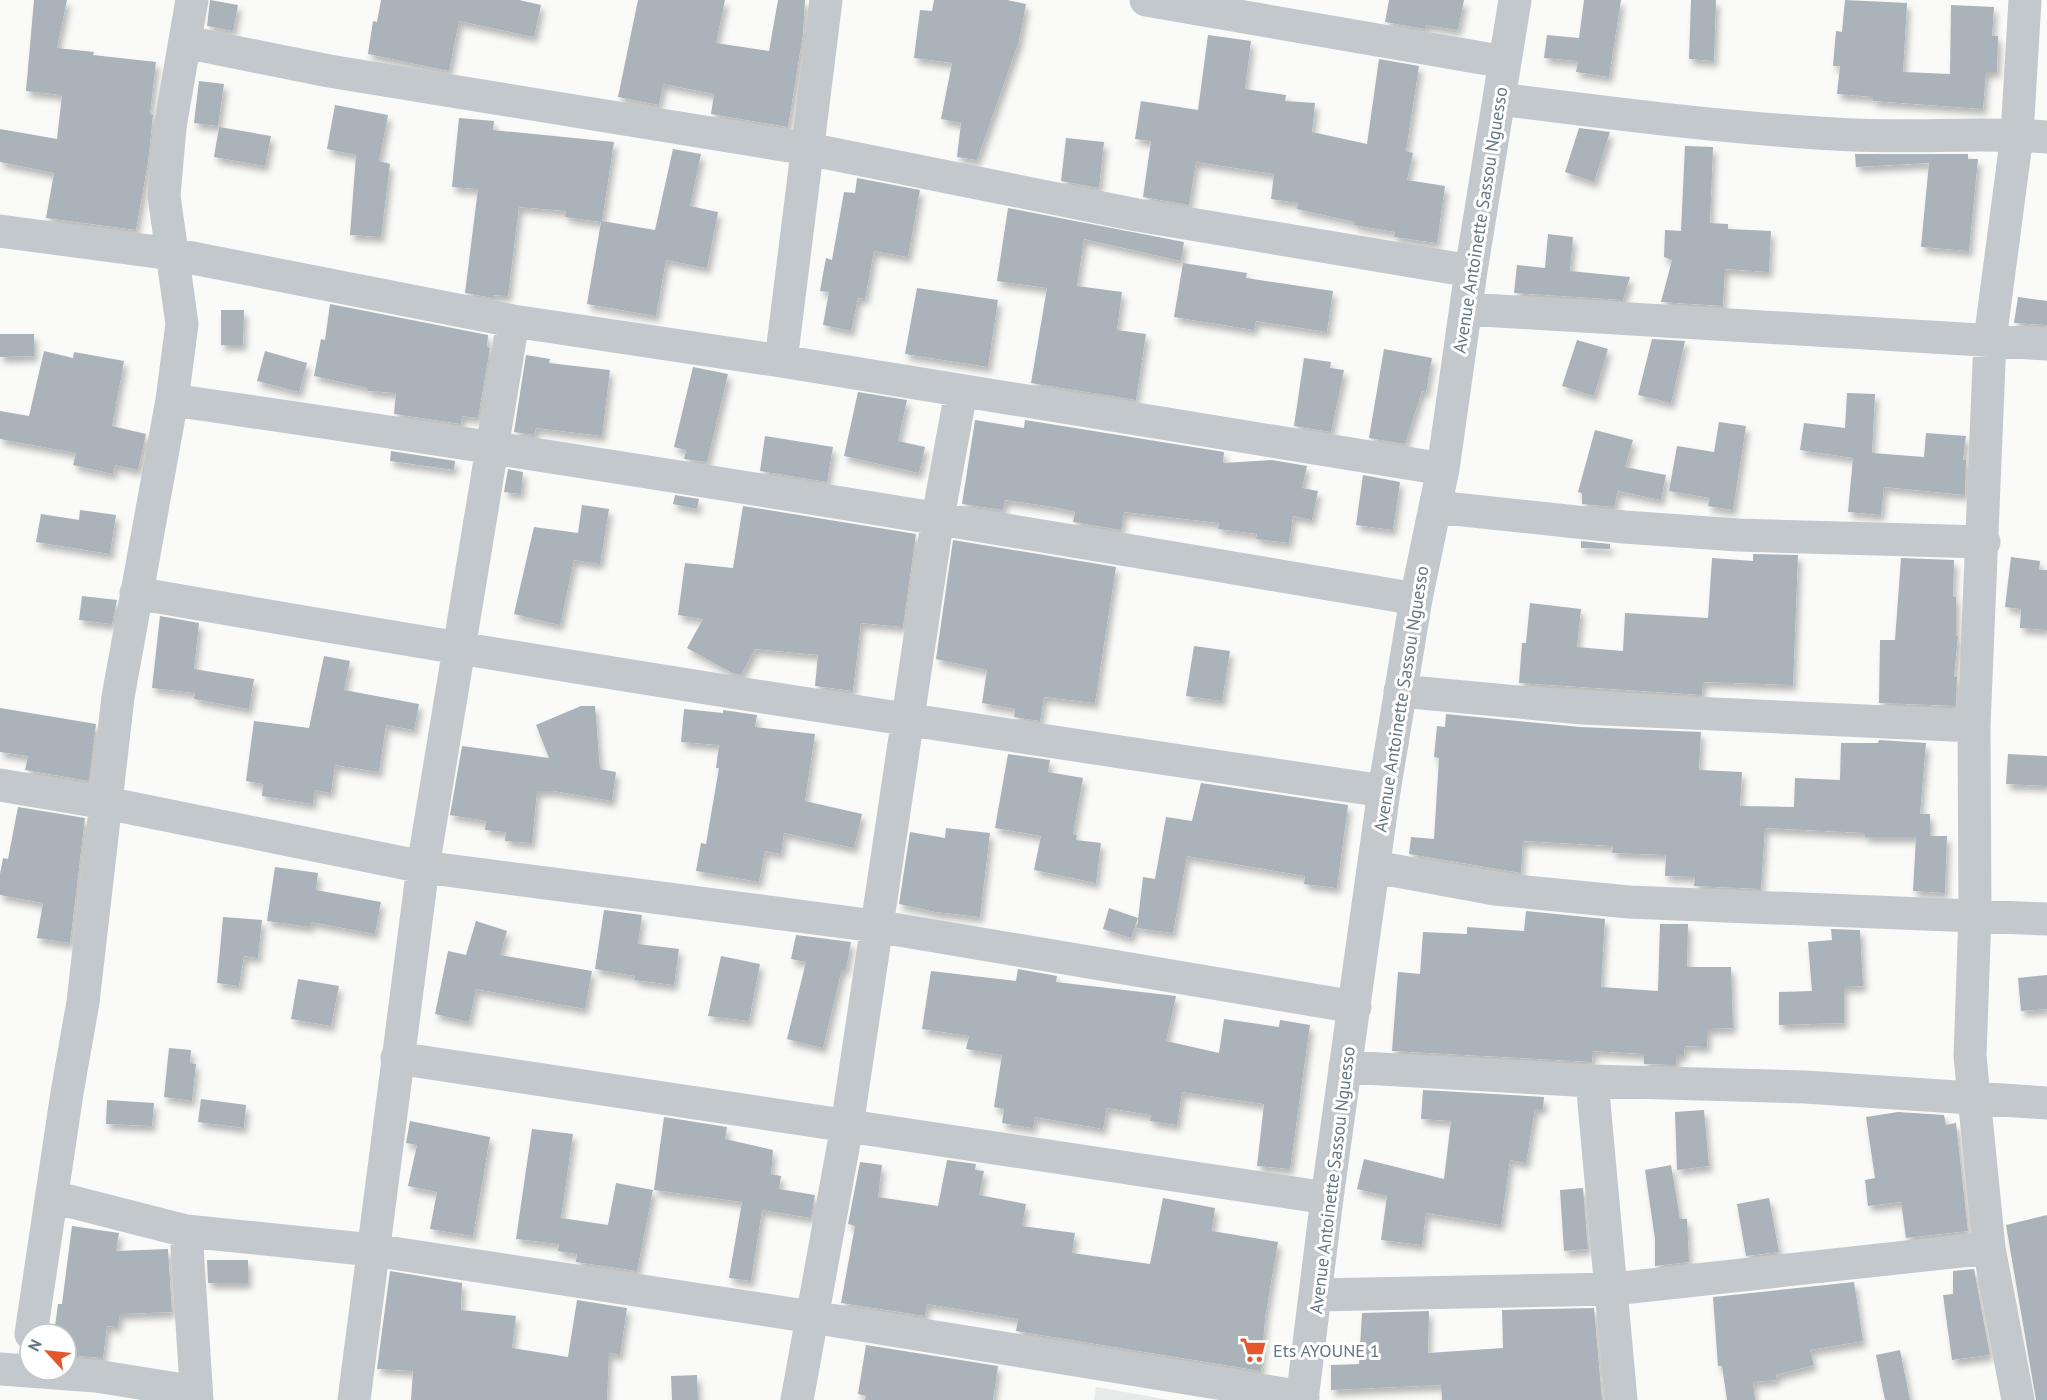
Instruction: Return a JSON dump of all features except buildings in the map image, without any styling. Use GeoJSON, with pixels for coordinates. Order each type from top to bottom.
{"type":"FeatureCollection","features":[{"type":"Feature","properties":{"kind":"street"},"geometry":{"type":"LineString","coordinates":[[34,1322],[67,1093],[83,1002],[118,697],[172,400],[182,324],[164,196],[170,127],[192,0]]}},
{"type":"Feature","properties":{"kind":"street"},"geometry":{"type":"LineString","coordinates":[[781,361],[826,0]]}},
{"type":"Feature","properties":{"kind":"street"},"geometry":{"type":"LineString","coordinates":[[1146,0],[1505,62]]}},
{"type":"Feature","properties":{"kind":"street","name":"Avenue Antoinette Sassou Nguesso"},"geometry":{"type":"LineString","coordinates":[[1303,1398],[1327,1198],[1384,791],[1416,598],[1443,469],[1471,271],[1515,0]]}},
{"type":"Feature","properties":{"kind":"street"},"geometry":{"type":"LineString","coordinates":[[2018,1400],[1989,1248],[1970,1056],[1975,914],[1974,726],[1984,542],[1990,340],[2032,136],[2025,0]]}},
{"type":"Feature","properties":{"kind":"street"},"geometry":{"type":"LineString","coordinates":[[185,42],[329,71],[808,149],[1137,215],[1471,271]]}},
{"type":"Feature","properties":{"kind":"street"},"geometry":{"type":"LineString","coordinates":[[1499,99],[1657,120],[1852,135],[2032,136]]}},
{"type":"Feature","properties":{"kind":"street"},"geometry":{"type":"LineString","coordinates":[[0,231],[172,254],[513,321],[781,361],[1443,469]]}},
{"type":"Feature","properties":{"kind":"street"},"geometry":{"type":"LineString","coordinates":[[1466,309],[2047,344]]}},
{"type":"Feature","properties":{"kind":"street"},"geometry":{"type":"LineString","coordinates":[[354,1400],[423,867],[513,321]]}},
{"type":"Feature","properties":{"kind":"street"},"geometry":{"type":"LineString","coordinates":[[797,1400],[847,1126],[875,926],[909,721],[938,517],[962,392]]}},
{"type":"Feature","properties":{"kind":"street"},"geometry":{"type":"LineString","coordinates":[[172,400],[492,446],[938,517],[1416,598]]}},
{"type":"Feature","properties":{"kind":"street"},"geometry":{"type":"LineString","coordinates":[[1435,507],[1624,527],[1738,535],[1984,542]]}},
{"type":"Feature","properties":{"kind":"street"},"geometry":{"type":"LineString","coordinates":[[136,593],[458,650],[909,721],[1384,791]]}},
{"type":"Feature","properties":{"kind":"street"},"geometry":{"type":"LineString","coordinates":[[1400,691],[1582,708],[1974,726]]}},
{"type":"Feature","properties":{"kind":"street"},"geometry":{"type":"LineString","coordinates":[[0,784],[423,867],[875,926],[1355,1007]]}},
{"type":"Feature","properties":{"kind":"street"},"geometry":{"type":"LineString","coordinates":[[1375,867],[1495,889],[1629,902],[1975,914],[2047,919]]}},
{"type":"Feature","properties":{"kind":"street"},"geometry":{"type":"LineString","coordinates":[[397,1058],[1327,1198]]}},
{"type":"Feature","properties":{"kind":"street"},"geometry":{"type":"LineString","coordinates":[[1346,1067],[1592,1081],[1805,1087],[1974,1097],[2047,1104]]}},
{"type":"Feature","properties":{"kind":"street"},"geometry":{"type":"LineString","coordinates":[[1592,1081],[1613,1289],[1621,1400]]}},
{"type":"Feature","properties":{"kind":"street"},"geometry":{"type":"LineString","coordinates":[[53,1197],[186,1231],[373,1250],[812,1317],[1303,1398]]}},
{"type":"Feature","properties":{"kind":"street"},"geometry":{"type":"LineString","coordinates":[[78,1373],[196,1396],[186,1231]]}},
{"type":"Feature","properties":{"kind":"street"},"geometry":{"type":"LineString","coordinates":[[1317,1295],[1613,1289],[1989,1248]]}},
{"type":"Feature","properties":{"kind":"shaded area"},"geometry":{"type":"Polygon","coordinates":[[[1096,1387],[1170,1400],[1094,1400],[1096,1387]]]}},
{"type":"Feature","properties":{"kind":"place","name":"Ets AYOUNE 1"},"geometry":{"type":"Point","coordinates":[1253,1350]}}]}
